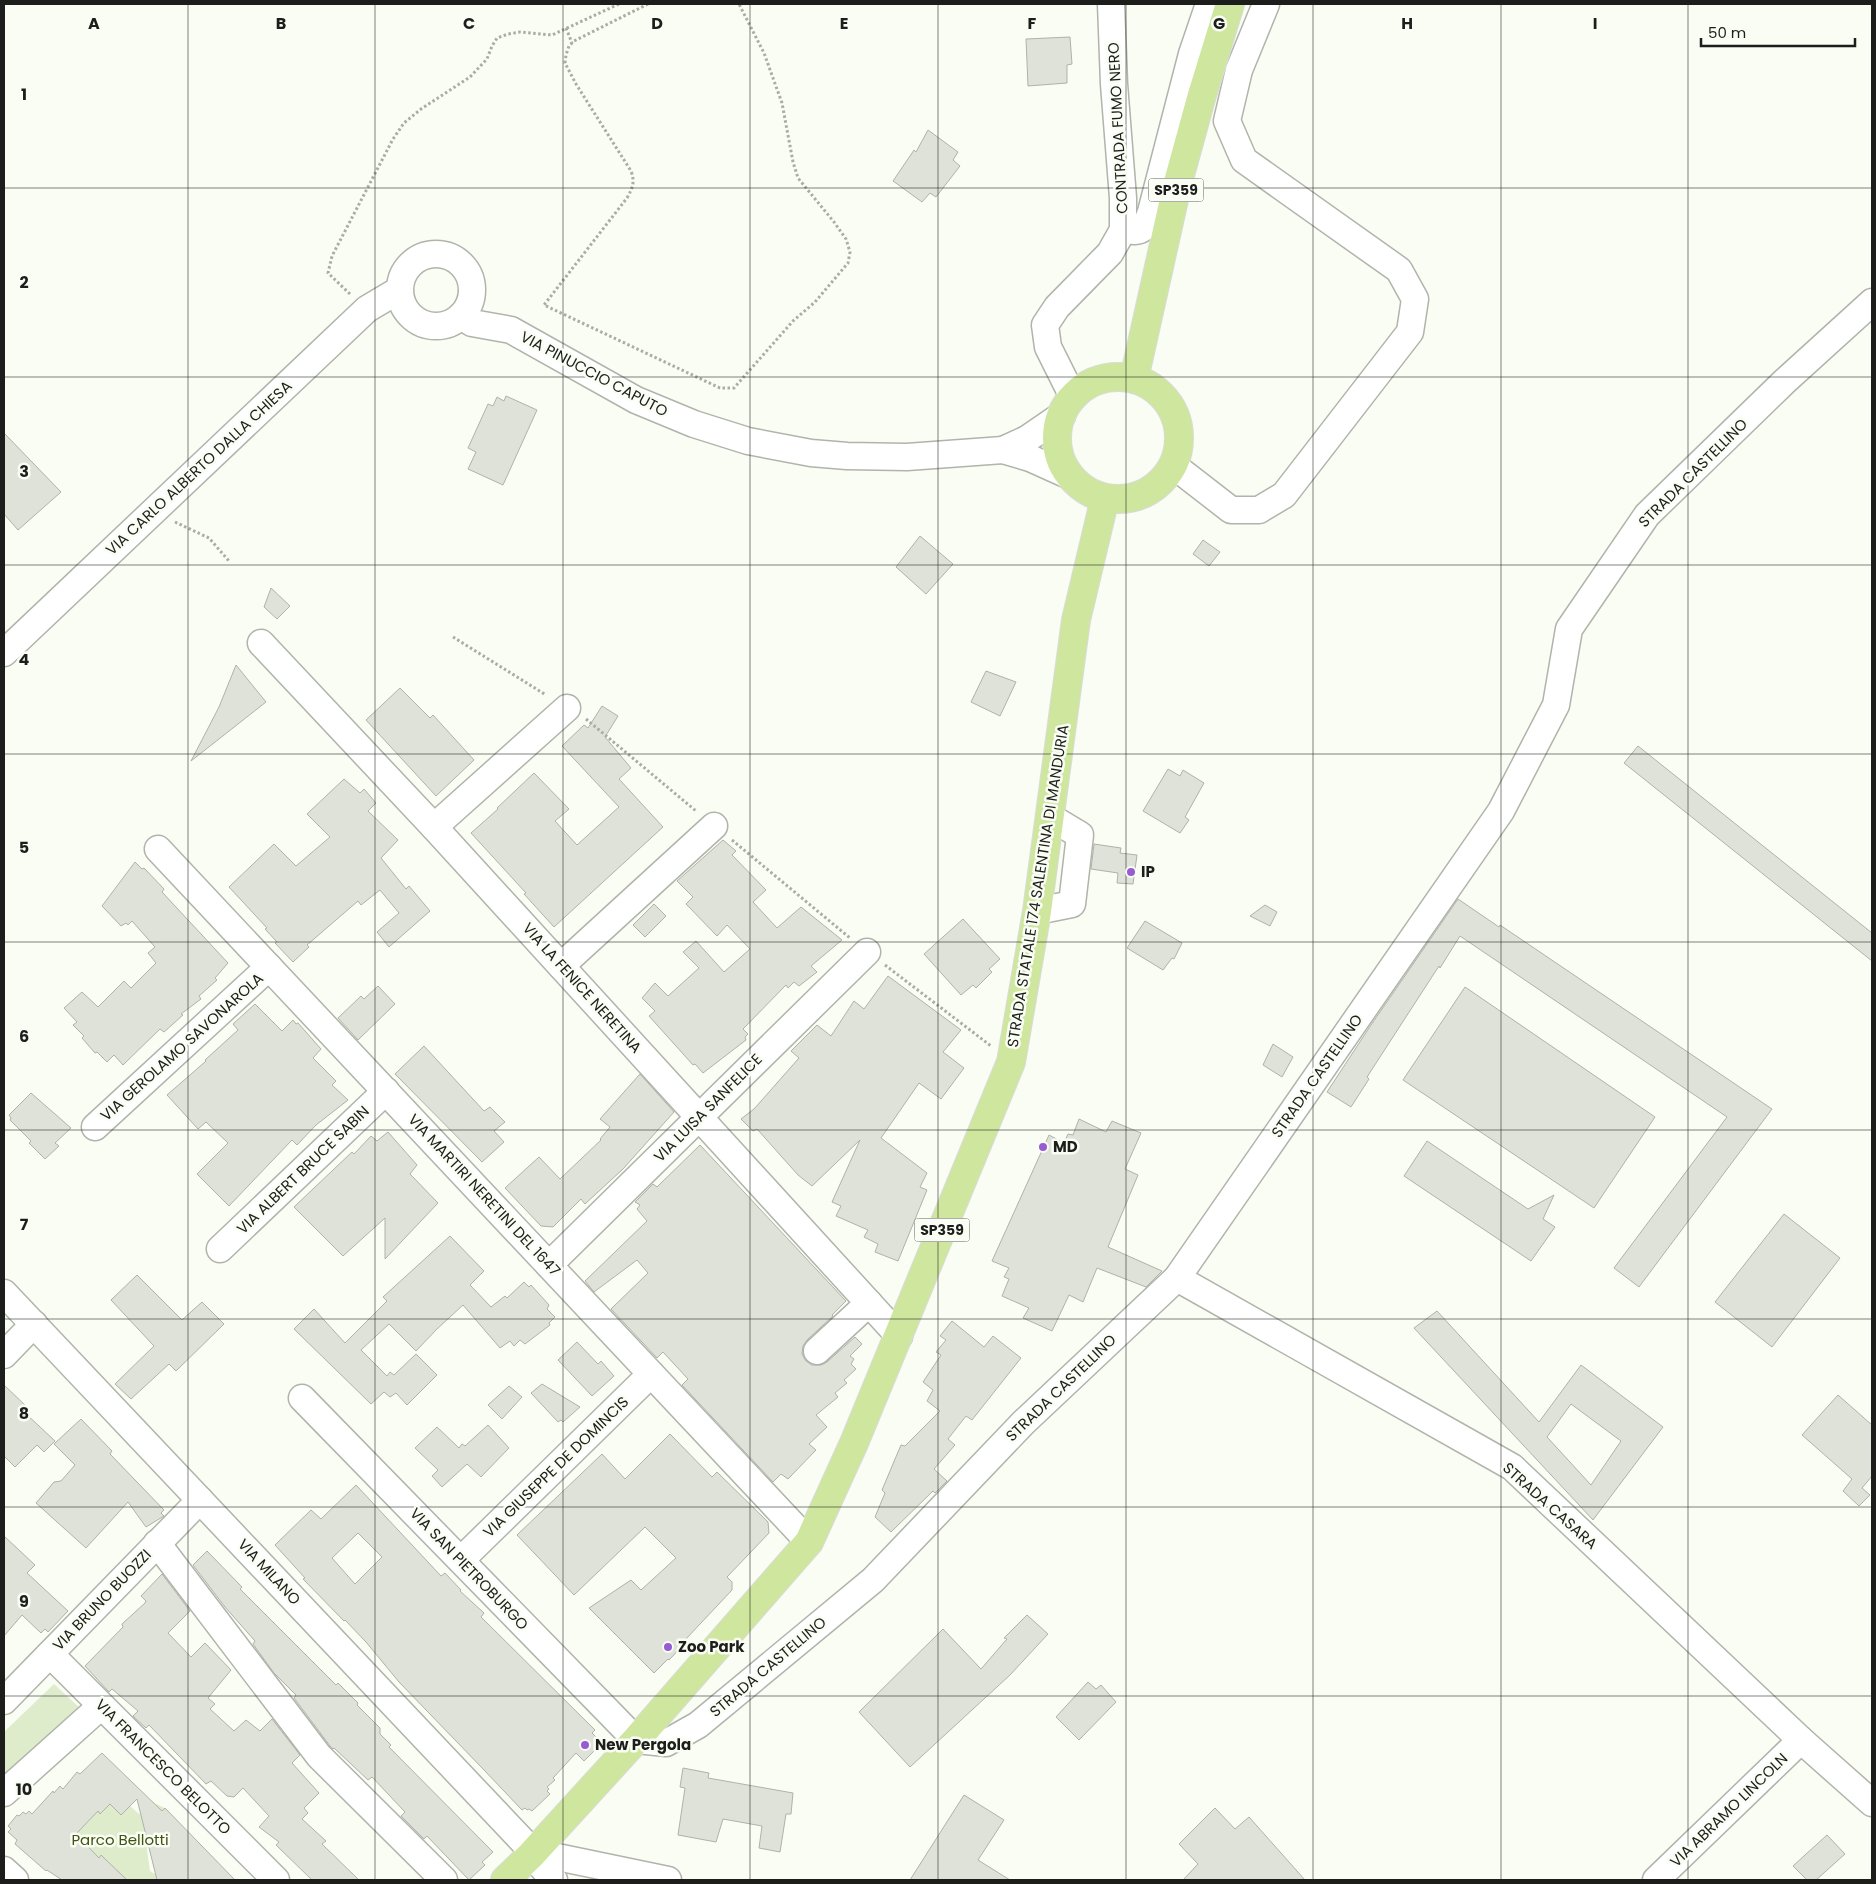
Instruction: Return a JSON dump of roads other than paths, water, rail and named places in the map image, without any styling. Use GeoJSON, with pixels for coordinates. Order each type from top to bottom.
{"type":"FeatureCollection","features":[{"type":"Feature","properties":{"kind":"main road","name":"SP359"},"geometry":{"type":"LineString","coordinates":[[1134,379],[1177,186],[1230,4]]}},
{"type":"Feature","properties":{"kind":"main road"},"geometry":{"type":"LineString","coordinates":[[1118,377],[1134,379],[1151,386],[1164,398],[1174,413],[1179,430],[1179,448],[1173,465],[1162,481],[1145,493],[1125,499],[1105,498],[1086,490],[1070,476],[1060,457],[1057,436],[1067,406],[1086,386],[1101,379],[1118,377]]}},
{"type":"Feature","properties":{"kind":"main road","name":"STRADA STATALE 174 SALENTINA DI MANDURIA"},"geometry":{"type":"LineString","coordinates":[[532,1854],[636,1740],[809,1542],[899,1336],[1011,1062],[1037,911],[1076,620],[1105,498]]}},
{"type":"Feature","properties":{"kind":"main road","name":"SP359"},"geometry":{"type":"LineString","coordinates":[[505,1880],[532,1854]]}},
{"type":"Feature","properties":{"kind":"street","name":"CONTRADA FUMO NERO"},"geometry":{"type":"LineString","coordinates":[[1067,406],[1048,347],[1045,325],[1057,307],[1110,253],[1123,230],[1111,4]]}},
{"type":"Feature","properties":{"kind":"street"},"geometry":{"type":"LineString","coordinates":[[1123,230],[1136,232],[1145,228],[1151,212],[1192,54],[1209,4]]}},
{"type":"Feature","properties":{"kind":"street"},"geometry":{"type":"LineString","coordinates":[[1173,465],[1231,510],[1259,510],[1284,495],[1410,332],[1415,299],[1399,270],[1244,160],[1230,129],[1227,122],[1239,70],[1266,4]]}},
{"type":"Feature","properties":{"kind":"street"},"geometry":{"type":"LineString","coordinates":[[438,253],[450,256],[460,262],[472,283],[466,305],[451,323],[440,326],[427,325],[416,320],[402,302],[399,290],[401,278],[415,259],[426,254],[438,253]]}},
{"type":"Feature","properties":{"kind":"street","name":"VIA CARLO ALBERTO DALLA CHIESA"},"geometry":{"type":"LineString","coordinates":[[4,653],[154,513],[367,309],[399,290]]}},
{"type":"Feature","properties":{"kind":"street","name":"STRADA CASTELLINO"},"geometry":{"type":"LineString","coordinates":[[636,1740],[666,1743],[698,1725],[873,1580],[1023,1422],[1177,1278],[1501,811],[1556,706],[1569,629],[1647,515],[1784,382],[1872,302]]}},
{"type":"Feature","properties":{"kind":"street","name":"VIA PINUCCIO CAPUTO"},"geometry":{"type":"LineString","coordinates":[[466,305],[472,323],[511,330],[636,400],[694,424],[748,441],[811,453],[847,456],[907,457],[1003,450]]}},
{"type":"Feature","properties":{"kind":"street"},"geometry":{"type":"LineString","coordinates":[[1003,450],[1027,438],[1067,406]]}},
{"type":"Feature","properties":{"kind":"street"},"geometry":{"type":"LineString","coordinates":[[1003,450],[1030,458],[1070,476]]}},
{"type":"Feature","properties":{"kind":"street","name":"VIA LA FENICE NERETINA"},"geometry":{"type":"LineString","coordinates":[[261,643],[434,827],[899,1336]]}},
{"type":"Feature","properties":{"kind":"street"},"geometry":{"type":"LineString","coordinates":[[434,827],[567,708]]}},
{"type":"Feature","properties":{"kind":"street"},"geometry":{"type":"LineString","coordinates":[[561,966],[714,826]]}},
{"type":"Feature","properties":{"kind":"street","name":"VIA MARTIRI NERETINI DEL 1647"},"geometry":{"type":"LineString","coordinates":[[158,849],[809,1542]]}},
{"type":"Feature","properties":{"kind":"street","name":"VIA LUISA SANFELICE"},"geometry":{"type":"LineString","coordinates":[[549,1265],[867,952]]}},
{"type":"Feature","properties":{"kind":"street","name":"VIA GEROLAMO SAVONAROLA"},"geometry":{"type":"LineString","coordinates":[[95,1127],[269,967]]}},
{"type":"Feature","properties":{"kind":"street","name":"VIA ALBERT BRUCE SABIN"},"geometry":{"type":"LineString","coordinates":[[220,1249],[386,1091]]}},
{"type":"Feature","properties":{"kind":"street","name":"STRADA CASARA"},"geometry":{"type":"LineString","coordinates":[[1177,1278],[1512,1467],[1801,1740],[1872,1803]]}},
{"type":"Feature","properties":{"kind":"street","name":"VIA MILANO"},"geometry":{"type":"LineString","coordinates":[[4,1293],[532,1854],[554,1880]]}},
{"type":"Feature","properties":{"kind":"street"},"geometry":{"type":"LineString","coordinates":[[817,1351],[869,1303]]}},
{"type":"Feature","properties":{"kind":"street"},"geometry":{"type":"LineString","coordinates":[[4,1355],[34,1324]]}},
{"type":"Feature","properties":{"kind":"street","name":"VIA GIUSEPPE DE DOMINCIS"},"geometry":{"type":"LineString","coordinates":[[461,1560],[651,1374]]}},
{"type":"Feature","properties":{"kind":"street","name":"VIA SAN PIETROBURGO"},"geometry":{"type":"LineString","coordinates":[[302,1398],[636,1740]]}},
{"type":"Feature","properties":{"kind":"street","name":"VIA BRUNO BUOZZI"},"geometry":{"type":"LineString","coordinates":[[4,1701],[200,1500]]}},
{"type":"Feature","properties":{"kind":"street"},"geometry":{"type":"LineString","coordinates":[[157,1543],[319,1756],[444,1880]]}},
{"type":"Feature","properties":{"kind":"street","name":"VIA FRANCESCO BELOTTO"},"geometry":{"type":"LineString","coordinates":[[50,1654],[276,1880]]}},
{"type":"Feature","properties":{"kind":"street"},"geometry":{"type":"LineString","coordinates":[[4,1793],[101,1706]]}},
{"type":"Feature","properties":{"kind":"street","name":"VIA ABRAMO LINCOLN"},"geometry":{"type":"LineString","coordinates":[[1656,1880],[1801,1740]]}},
{"type":"Feature","properties":{"kind":"street"},"geometry":{"type":"LineString","coordinates":[[532,1854],[668,1880]]}},
{"type":"Feature","properties":{"kind":"street"},"geometry":{"type":"LineString","coordinates":[[4,1870],[15,1880]]}},
{"type":"Feature","properties":{"kind":"place","name":"IP"},"geometry":{"type":"Point","coordinates":[1131,872]}},
{"type":"Feature","properties":{"kind":"place","name":"MD"},"geometry":{"type":"Point","coordinates":[1043,1147]}},
{"type":"Feature","properties":{"kind":"place","name":"Zoo Park"},"geometry":{"type":"Point","coordinates":[668,1647]}},
{"type":"Feature","properties":{"kind":"place","name":"New Pergola"},"geometry":{"type":"Point","coordinates":[585,1745]}},
{"type":"Feature","properties":{"kind":"park label","name":"Parco Bellotti"},"geometry":{"type":"Point","coordinates":[120,1840]}}]}
